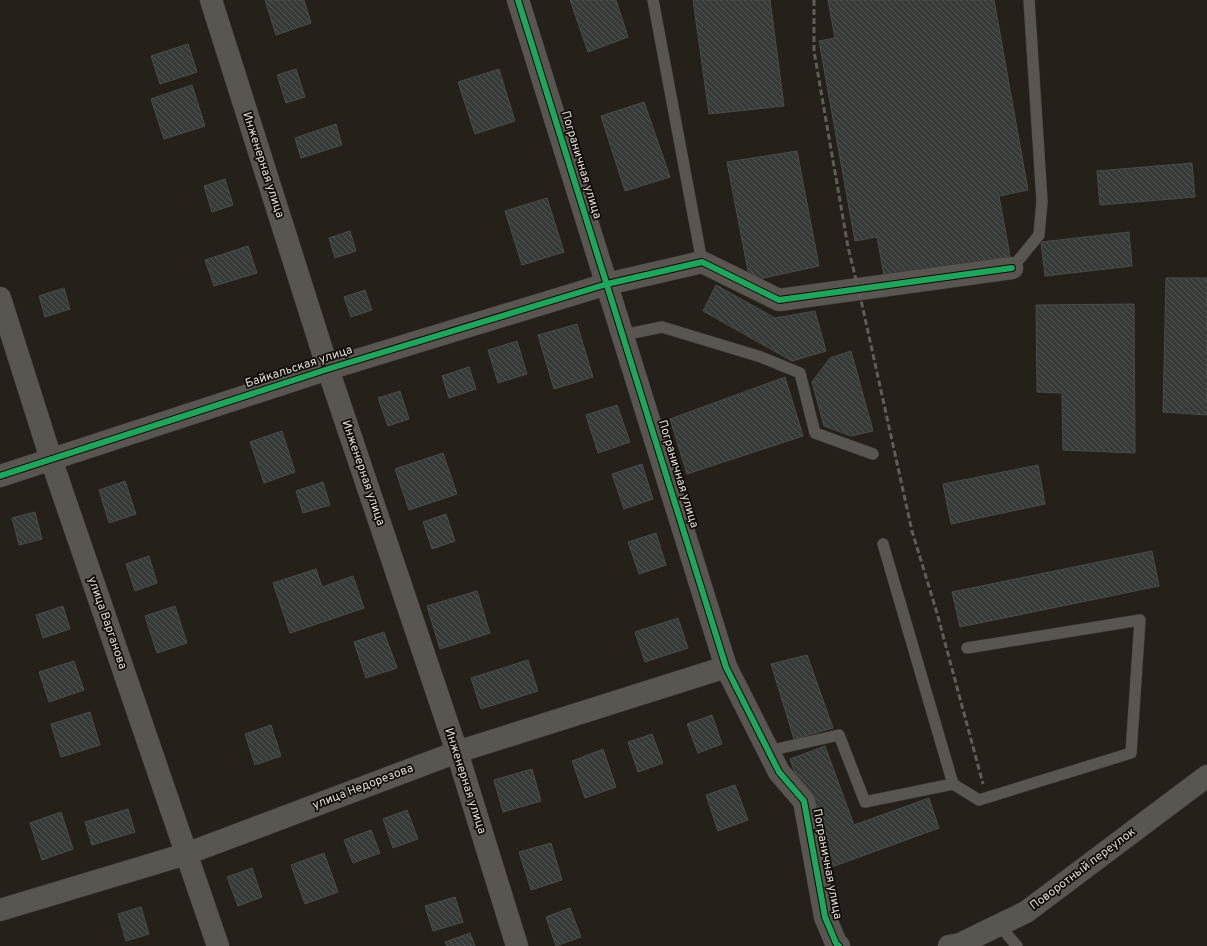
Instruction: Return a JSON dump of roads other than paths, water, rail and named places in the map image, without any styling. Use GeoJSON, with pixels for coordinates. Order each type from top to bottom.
{"type":"FeatureCollection","features":[{"type":"Feature","properties":{"kind":"street","name":"Инженерная улица"},"geometry":{"type":"LineString","coordinates":[[211,0],[328,369],[456,752],[517,946]]}},
{"type":"Feature","properties":{"kind":"street","name":"Пограничная улица"},"geometry":{"type":"LineString","coordinates":[[518,0],[726,666],[779,772],[804,800],[824,917],[838,945]]}},
{"type":"Feature","properties":{"kind":"street","name":"Байкальская улица"},"geometry":{"type":"LineString","coordinates":[[0,476],[328,369],[607,284],[702,262]]}},
{"type":"Feature","properties":{"kind":"street"},"geometry":{"type":"LineString","coordinates":[[702,262],[779,300],[1012,268]]}},
{"type":"Feature","properties":{"kind":"street","name":"улица Варганова"},"geometry":{"type":"LineString","coordinates":[[0,298],[51,459],[218,946]]}},
{"type":"Feature","properties":{"kind":"street","name":"улица Недорезова"},"geometry":{"type":"LineString","coordinates":[[0,910],[186,854],[456,752],[726,666]]}},
{"type":"Feature","properties":{"kind":"street","name":"Поворотный переулок"},"geometry":{"type":"LineString","coordinates":[[950,946],[960,944],[1026,912],[1207,776]]}},
{"type":"Feature","properties":{"kind":"lane"},"geometry":{"type":"LineString","coordinates":[[653,0],[702,262]]}},
{"type":"Feature","properties":{"kind":"lane"},"geometry":{"type":"LineString","coordinates":[[1012,268],[1039,235],[1042,202],[1029,0]]}},
{"type":"Feature","properties":{"kind":"lane"},"geometry":{"type":"LineString","coordinates":[[623,335],[662,327],[761,357],[800,373],[815,434],[873,454]]}},
{"type":"Feature","properties":{"kind":"lane"},"geometry":{"type":"LineString","coordinates":[[883,544],[953,784],[979,800],[1131,753],[1140,620],[967,648]]}},
{"type":"Feature","properties":{"kind":"lane"},"geometry":{"type":"LineString","coordinates":[[768,751],[839,735],[865,802],[953,784]]}},
{"type":"Feature","properties":{"kind":"lane"},"geometry":{"type":"LineString","coordinates":[[999,925],[1017,946]]}},
{"type":"Feature","properties":{"kind":"railway"},"geometry":{"type":"LineString","coordinates":[[814,0],[814,51],[848,247],[912,531],[937,613],[983,784]]}}]}
